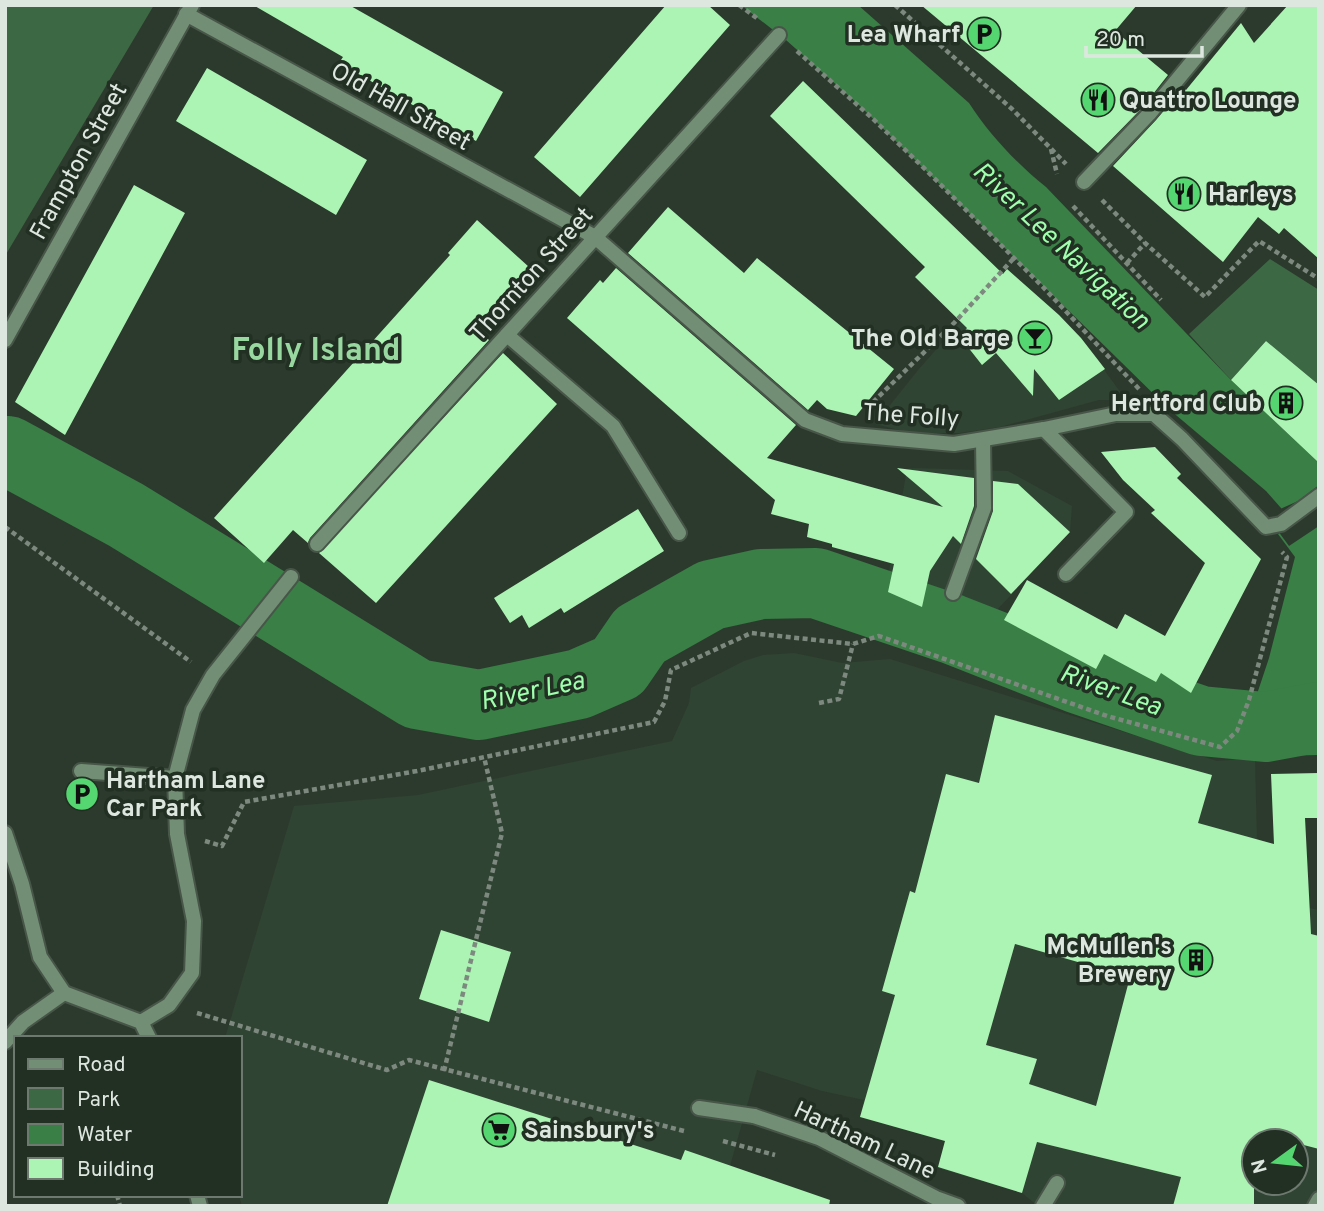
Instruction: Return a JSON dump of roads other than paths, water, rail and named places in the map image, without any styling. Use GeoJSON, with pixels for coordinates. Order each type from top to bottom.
{"type":"FeatureCollection","features":[{"type":"Feature","properties":{"kind":"street"},"geometry":{"type":"LineString","coordinates":[[1084,182],[1149,114],[1237,6]]}},
{"type":"Feature","properties":{"kind":"street","name":"Old Hall Street"},"geometry":{"type":"LineString","coordinates":[[189,10],[595,237]]}},
{"type":"Feature","properties":{"kind":"street","name":"Frampton Street"},"geometry":{"type":"LineString","coordinates":[[5,340],[189,10]]}},
{"type":"Feature","properties":{"kind":"street","name":"Thornton Street"},"geometry":{"type":"LineString","coordinates":[[317,544],[779,35]]}},
{"type":"Feature","properties":{"kind":"street","name":"The Folly"},"geometry":{"type":"LineString","coordinates":[[595,237],[805,419],[842,434],[918,436],[954,444],[1116,414],[1154,414],[1182,439],[1266,527],[1285,521],[1319,496]]}},
{"type":"Feature","properties":{"kind":"street"},"geometry":{"type":"LineString","coordinates":[[507,335],[613,426],[679,533]]}},
{"type":"Feature","properties":{"kind":"street"},"geometry":{"type":"LineString","coordinates":[[1044,429],[1126,512],[1066,574]]}},
{"type":"Feature","properties":{"kind":"street"},"geometry":{"type":"LineString","coordinates":[[953,593],[984,508],[983,440]]}},
{"type":"Feature","properties":{"kind":"street"},"geometry":{"type":"LineString","coordinates":[[141,1022],[169,1005],[192,973],[194,922],[177,834],[175,778],[193,710],[213,675],[291,577]]}},
{"type":"Feature","properties":{"kind":"street"},"geometry":{"type":"LineString","coordinates":[[81,771],[175,778]]}},
{"type":"Feature","properties":{"kind":"street"},"geometry":{"type":"LineString","coordinates":[[5,833],[22,884],[40,957],[64,993],[141,1022],[148,1036]]}},
{"type":"Feature","properties":{"kind":"street"},"geometry":{"type":"LineString","coordinates":[[5,1042],[23,1022],[64,993]]}},
{"type":"Feature","properties":{"kind":"street","name":"Hartham Lane"},"geometry":{"type":"LineString","coordinates":[[699,1108],[754,1116],[819,1138],[936,1198],[958,1206]]}},
{"type":"Feature","properties":{"kind":"street"},"geometry":{"type":"LineString","coordinates":[[1044,1206],[1057,1183]]}},
{"type":"Feature","properties":{"kind":"street"},"geometry":{"type":"LineString","coordinates":[[1315,1206],[1319,1199]]}},
{"type":"Feature","properties":{"kind":"water","name":"River Lee Navigation"},"geometry":{"type":"Polygon","coordinates":[[[741,5],[858,5],[969,103],[985,126],[1014,158],[1046,187],[1231,380],[1319,463],[1319,755],[1263,756],[1246,750],[1250,715],[1269,658],[1295,557],[1278,534],[1296,525],[1266,491],[1170,410],[859,105],[786,40],[741,5]]]}},
{"type":"Feature","properties":{"kind":"waterway","name":"River Lea"},"geometry":{"type":"LineString","coordinates":[[8,451],[126,515],[417,694],[479,705],[579,684],[618,667],[640,635],[711,595],[761,584],[816,583],[952,629],[1079,679],[1201,721],[1265,727],[1319,717]]}},
{"type":"Feature","properties":{"kind":"place","name":"Lea Wharf"},"geometry":{"type":"Point","coordinates":[984,34]}},
{"type":"Feature","properties":{"kind":"place","name":"Quattro Lounge"},"geometry":{"type":"Point","coordinates":[1098,100]}},
{"type":"Feature","properties":{"kind":"place","name":"Harleys"},"geometry":{"type":"Point","coordinates":[1184,194]}},
{"type":"Feature","properties":{"kind":"place","name":"The Old Barge"},"geometry":{"type":"Point","coordinates":[1035,338]}},
{"type":"Feature","properties":{"kind":"place","name":"Hertford Club"},"geometry":{"type":"Point","coordinates":[1286,403]}},
{"type":"Feature","properties":{"kind":"place","name":"Hartham Lane Car Park"},"geometry":{"type":"Point","coordinates":[82,794]}},
{"type":"Feature","properties":{"kind":"place","name":"McMullen's Brewery"},"geometry":{"type":"Point","coordinates":[1196,960]}},
{"type":"Feature","properties":{"kind":"place","name":"Sainsbury's"},"geometry":{"type":"Point","coordinates":[499,1130]}},
{"type":"Feature","properties":{"kind":"district","name":"Folly Island"},"geometry":{"type":"Point","coordinates":[316,349]}}]}
